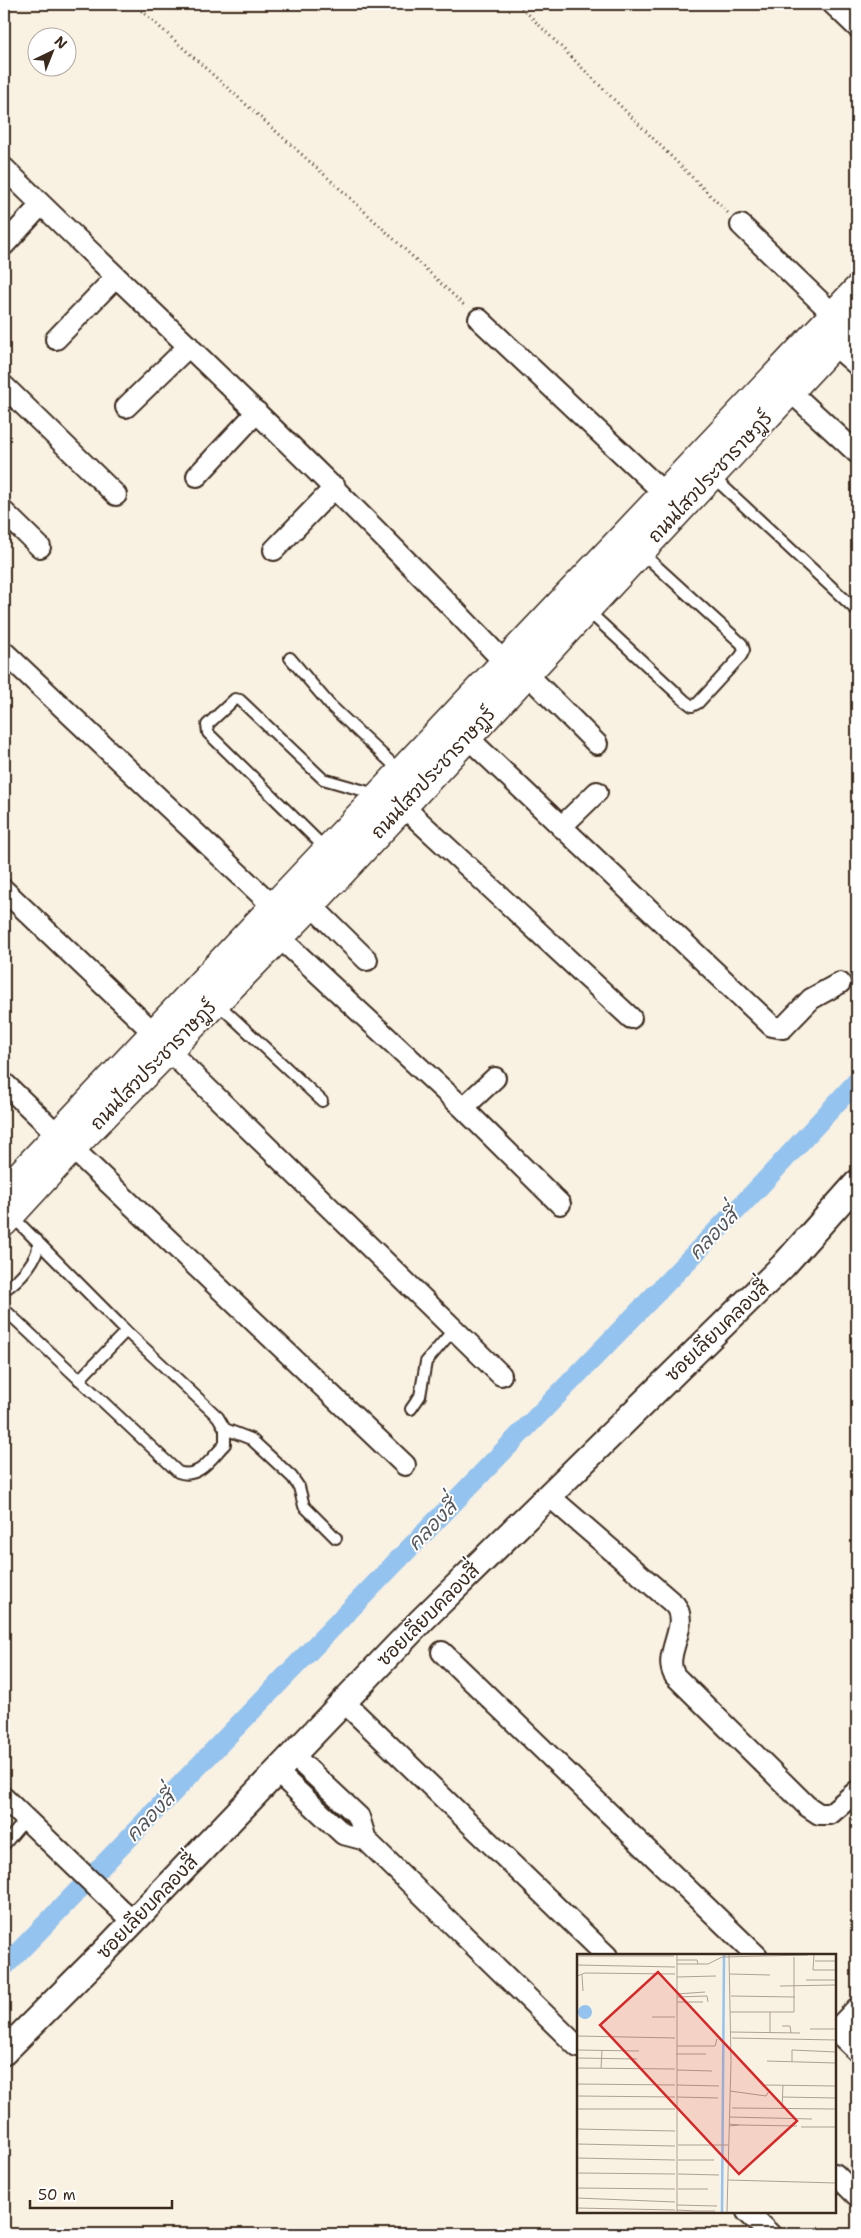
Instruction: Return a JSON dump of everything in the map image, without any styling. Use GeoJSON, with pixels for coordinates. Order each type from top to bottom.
{"type":"FeatureCollection","features":[{"type":"Feature","properties":{"kind":"main road","name":"ถนนไสวประชาราษฎร์"},"geometry":{"type":"LineString","coordinates":[[6,1210],[65,1141],[162,1042],[274,907],[328,850],[391,792],[516,668],[586,609],[834,345],[851,321],[857,290]]}},
{"type":"Feature","properties":{"kind":"main road","name":"ถนนไสวประชาราษฎร์"},"geometry":{"type":"LineString","coordinates":[[162,1042],[215,1001],[311,905],[391,792],[467,737],[516,668],[665,494],[851,321]]}},
{"type":"Feature","properties":{"kind":"street"},"geometry":{"type":"LineString","coordinates":[[833,4],[857,27]]}},
{"type":"Feature","properties":{"kind":"street"},"geometry":{"type":"LineString","coordinates":[[4,168],[115,278],[189,346],[335,487],[516,668],[597,744]]}},
{"type":"Feature","properties":{"kind":"street"},"geometry":{"type":"LineString","coordinates":[[4,245],[41,205]]}},
{"type":"Feature","properties":{"kind":"street"},"geometry":{"type":"LineString","coordinates":[[740,226],[851,321]]}},
{"type":"Feature","properties":{"kind":"street"},"geometry":{"type":"LineString","coordinates":[[56,339],[115,278]]}},
{"type":"Feature","properties":{"kind":"street"},"geometry":{"type":"LineString","coordinates":[[480,319],[665,494]]}},
{"type":"Feature","properties":{"kind":"street"},"geometry":{"type":"LineString","coordinates":[[834,345],[857,365]]}},
{"type":"Feature","properties":{"kind":"street"},"geometry":{"type":"LineString","coordinates":[[126,406],[189,346]]}},
{"type":"Feature","properties":{"kind":"street"},"geometry":{"type":"LineString","coordinates":[[4,386],[116,495]]}},
{"type":"Feature","properties":{"kind":"street"},"geometry":{"type":"LineString","coordinates":[[790,391],[857,454]]}},
{"type":"Feature","properties":{"kind":"street"},"geometry":{"type":"LineString","coordinates":[[197,476],[257,412]]}},
{"type":"Feature","properties":{"kind":"street"},"geometry":{"type":"LineString","coordinates":[[274,550],[335,487]]}},
{"type":"Feature","properties":{"kind":"street"},"geometry":{"type":"LineString","coordinates":[[4,512],[40,547]]}},
{"type":"Feature","properties":{"kind":"street"},"geometry":{"type":"LineString","coordinates":[[4,652],[274,907]]}},
{"type":"Feature","properties":{"kind":"street"},"geometry":{"type":"LineString","coordinates":[[467,737],[772,1026],[783,1028],[811,999],[840,983]]}},
{"type":"Feature","properties":{"kind":"street"},"geometry":{"type":"LineString","coordinates":[[391,792],[631,1018]]}},
{"type":"Feature","properties":{"kind":"street"},"geometry":{"type":"LineString","coordinates":[[561,827],[597,792]]}},
{"type":"Feature","properties":{"kind":"street"},"geometry":{"type":"LineString","coordinates":[[4,890],[162,1042],[501,1375]]}},
{"type":"Feature","properties":{"kind":"street"},"geometry":{"type":"LineString","coordinates":[[311,905],[367,960]]}},
{"type":"Feature","properties":{"kind":"street"},"geometry":{"type":"LineString","coordinates":[[279,937],[463,1108],[560,1204]]}},
{"type":"Feature","properties":{"kind":"street"},"geometry":{"type":"LineString","coordinates":[[463,1108],[495,1078]]}},
{"type":"Feature","properties":{"kind":"street"},"geometry":{"type":"LineString","coordinates":[[4,1083],[404,1464]]}},
{"type":"Feature","properties":{"kind":"street","name":"ซอยเลียบคลองสี่"},"geometry":{"type":"LineString","coordinates":[[4,2052],[125,1914],[285,1763],[421,1621],[784,1266],[857,1184]]}},
{"type":"Feature","properties":{"kind":"street"},"geometry":{"type":"LineString","coordinates":[[548,1495],[675,1605],[681,1616],[671,1667],[675,1676],[807,1806],[819,1814],[830,1814],[857,1791]]}},
{"type":"Feature","properties":{"kind":"street"},"geometry":{"type":"LineString","coordinates":[[442,1652],[755,1954]]}},
{"type":"Feature","properties":{"kind":"street"},"geometry":{"type":"LineString","coordinates":[[344,1702],[605,1954]]}},
{"type":"Feature","properties":{"kind":"street"},"geometry":{"type":"LineString","coordinates":[[285,1763],[343,1834],[366,1840],[577,2046]]}},
{"type":"Feature","properties":{"kind":"street"},"geometry":{"type":"LineString","coordinates":[[4,1798],[125,1914]]}},
{"type":"Feature","properties":{"kind":"street"},"geometry":{"type":"LineString","coordinates":[[836,2029],[857,2008]]}},
{"type":"Feature","properties":{"kind":"street"},"geometry":{"type":"LineString","coordinates":[[836,2031],[857,2052]]}},
{"type":"Feature","properties":{"kind":"street"},"geometry":{"type":"LineString","coordinates":[[836,2175],[857,2196]]}},
{"type":"Feature","properties":{"kind":"street"},"geometry":{"type":"LineString","coordinates":[[748,2213],[770,2234]]}},
{"type":"Feature","properties":{"kind":"lane"},"geometry":{"type":"LineString","coordinates":[[711,476],[854,608]]}},
{"type":"Feature","properties":{"kind":"lane"},"geometry":{"type":"LineString","coordinates":[[586,609],[684,700],[692,706],[698,703],[741,656],[744,650],[742,644],[641,551]]}},
{"type":"Feature","properties":{"kind":"lane"},"geometry":{"type":"LineString","coordinates":[[290,658],[330,705],[391,792]]}},
{"type":"Feature","properties":{"kind":"lane"},"geometry":{"type":"LineString","coordinates":[[328,850],[208,733],[207,725],[235,699],[240,700],[323,779],[365,791],[391,792]]}},
{"type":"Feature","properties":{"kind":"lane"},"geometry":{"type":"LineString","coordinates":[[215,1001],[322,1101]]}},
{"type":"Feature","properties":{"kind":"lane"},"geometry":{"type":"LineString","coordinates":[[4,1309],[173,1468],[184,1475],[196,1473],[225,1444],[225,1429],[218,1417],[126,1331],[6,1210]]}},
{"type":"Feature","properties":{"kind":"lane"},"geometry":{"type":"LineString","coordinates":[[4,1290],[34,1260],[38,1250],[37,1240]]}},
{"type":"Feature","properties":{"kind":"lane"},"geometry":{"type":"LineString","coordinates":[[411,1409],[420,1396],[426,1362],[454,1329]]}},
{"type":"Feature","properties":{"kind":"lane"},"geometry":{"type":"LineString","coordinates":[[79,1380],[126,1331]]}},
{"type":"Feature","properties":{"kind":"lane"},"geometry":{"type":"LineString","coordinates":[[225,1429],[251,1439],[279,1464],[296,1482],[306,1509],[336,1538]]}},
{"type":"Feature","properties":{"kind":"lane"},"geometry":{"type":"LineString","coordinates":[[4,1845],[26,1819]]}},
{"type":"Feature","properties":{"kind":"path"},"geometry":{"type":"LineString","coordinates":[[134,4],[347,195],[480,319]]}},
{"type":"Feature","properties":{"kind":"path"},"geometry":{"type":"LineString","coordinates":[[518,4],[740,226]]}},
{"type":"Feature","properties":{"kind":"waterway","name":"คลองสี่"},"geometry":{"type":"LineString","coordinates":[[4,1967],[761,1185],[857,1081]]}}]}
